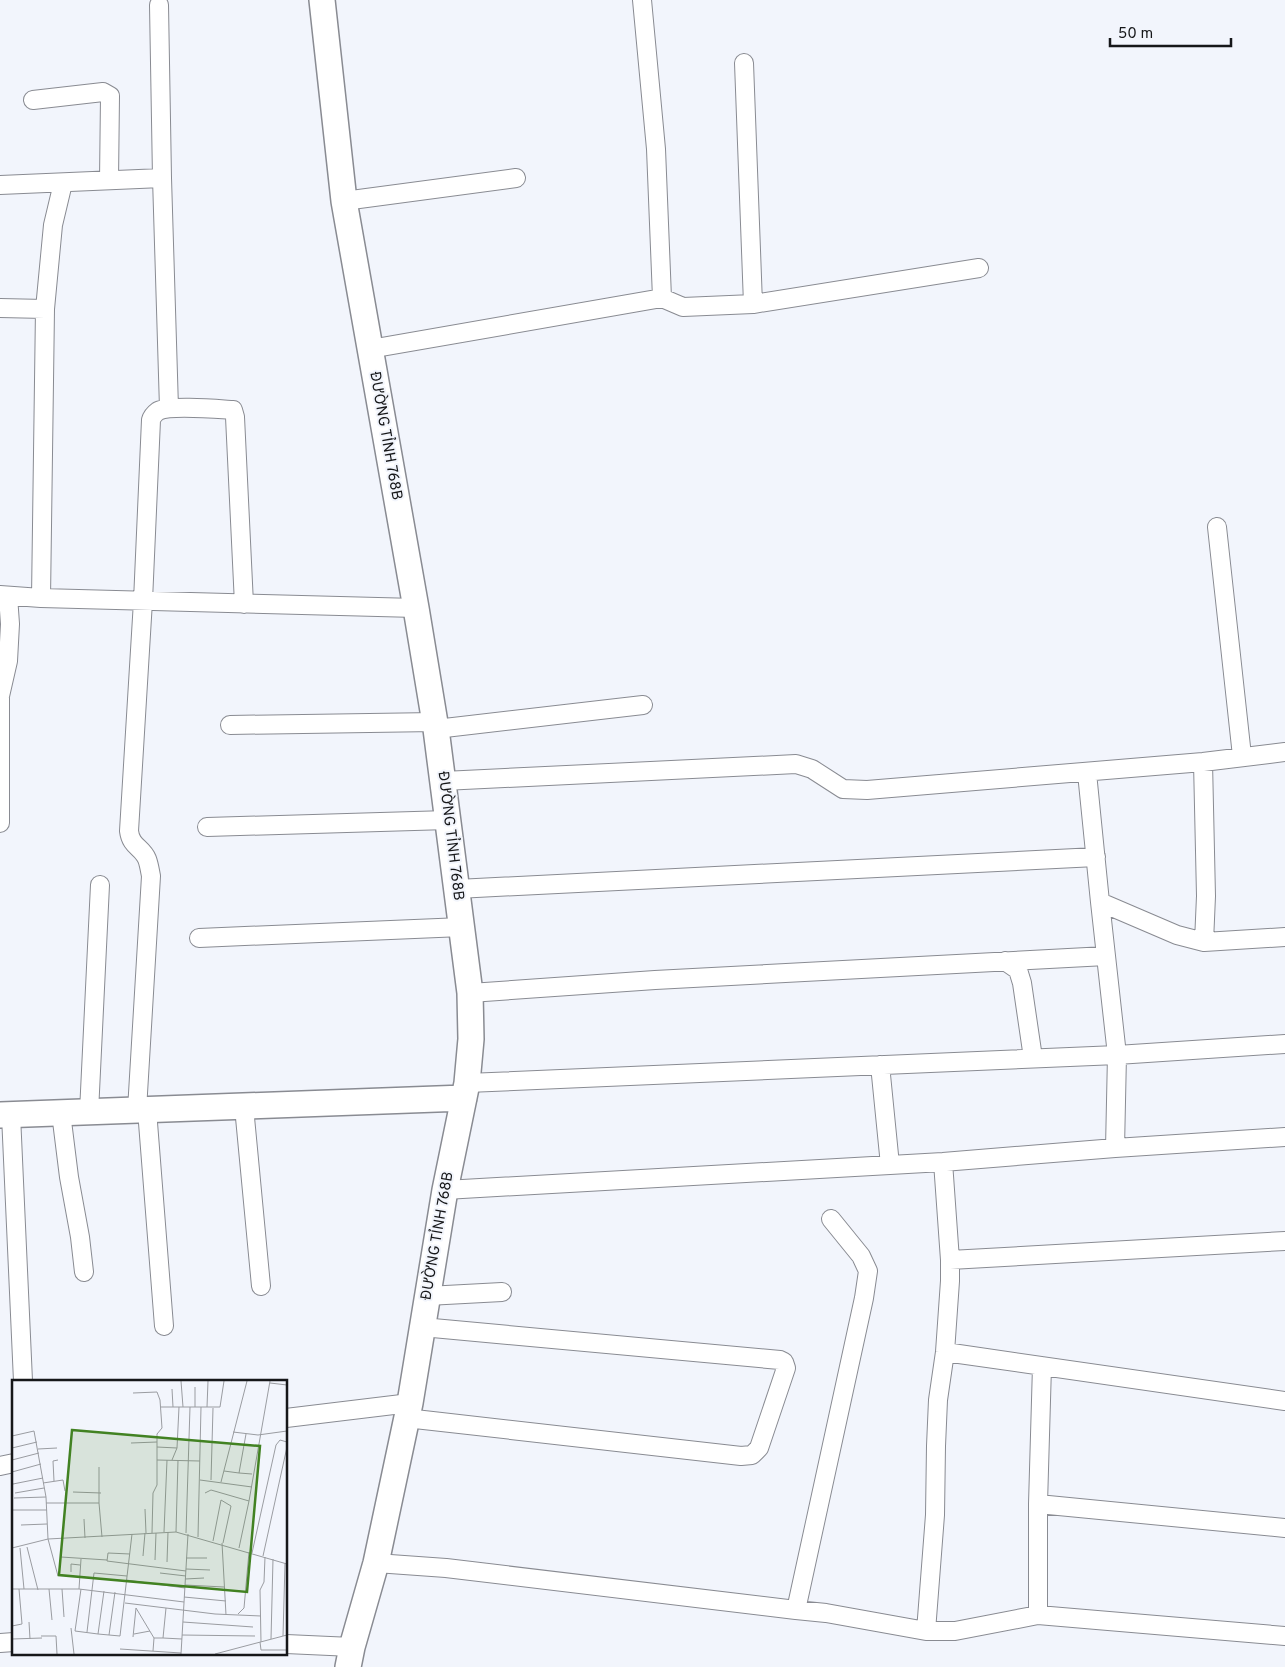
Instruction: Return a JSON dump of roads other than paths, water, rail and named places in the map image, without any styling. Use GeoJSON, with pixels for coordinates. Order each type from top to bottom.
{"type":"FeatureCollection","features":[{"type":"Feature","properties":{"kind":"street","name":"ĐƯỜNG TỈNH 768B"},"geometry":{"type":"LineString","coordinates":[[322,0],[344,201],[416,608],[443,781],[470,993],[471,1039],[465,1090],[445,1190],[408,1410],[376,1563],[350,1657]]}},
{"type":"Feature","properties":{"kind":"street"},"geometry":{"type":"LineString","coordinates":[[642,0],[656,149],[662,298]]}},
{"type":"Feature","properties":{"kind":"street"},"geometry":{"type":"LineString","coordinates":[[159,5],[169,408]]}},
{"type":"Feature","properties":{"kind":"street"},"geometry":{"type":"LineString","coordinates":[[744,63],[753,304]]}},
{"type":"Feature","properties":{"kind":"street"},"geometry":{"type":"LineString","coordinates":[[33,100],[103,92],[108,94],[110,100],[109,180]]}},
{"type":"Feature","properties":{"kind":"street"},"geometry":{"type":"LineString","coordinates":[[0,185],[162,178]]}},
{"type":"Feature","properties":{"kind":"street"},"geometry":{"type":"LineString","coordinates":[[344,201],[516,178]]}},
{"type":"Feature","properties":{"kind":"street"},"geometry":{"type":"LineString","coordinates":[[41,598],[45,309],[53,224],[63,183]]}},
{"type":"Feature","properties":{"kind":"street"},"geometry":{"type":"LineString","coordinates":[[370,349],[662,298],[683,307],[753,304],[979,268]]}},
{"type":"Feature","properties":{"kind":"street"},"geometry":{"type":"LineString","coordinates":[[0,308],[45,309]]}},
{"type":"Feature","properties":{"kind":"street"},"geometry":{"type":"LineString","coordinates":[[164,1326],[142,1110],[151,876],[147,858],[134,846],[130,839],[129,831],[143,601],[150,420],[158,411],[169,408],[232,410],[235,417],[244,604]]}},
{"type":"Feature","properties":{"kind":"street"},"geometry":{"type":"LineString","coordinates":[[1217,527],[1242,756]]}},
{"type":"Feature","properties":{"kind":"street"},"geometry":{"type":"LineString","coordinates":[[0,822],[0,696],[8,661],[10,624],[4,596],[416,608]]}},
{"type":"Feature","properties":{"kind":"street"},"geometry":{"type":"LineString","coordinates":[[230,725],[435,726],[643,705]]}},
{"type":"Feature","properties":{"kind":"street"},"geometry":{"type":"LineString","coordinates":[[443,781],[796,764],[812,769],[843,789],[867,790],[1088,773],[1285,752]]}},
{"type":"Feature","properties":{"kind":"street"},"geometry":{"type":"LineString","coordinates":[[1203,762],[1206,896],[1204,942]]}},
{"type":"Feature","properties":{"kind":"street"},"geometry":{"type":"LineString","coordinates":[[1088,773],[1117,1055],[1115,1148]]}},
{"type":"Feature","properties":{"kind":"street"},"geometry":{"type":"LineString","coordinates":[[207,828],[448,820]]}},
{"type":"Feature","properties":{"kind":"street"},"geometry":{"type":"LineString","coordinates":[[457,890],[1096,857]]}},
{"type":"Feature","properties":{"kind":"street"},"geometry":{"type":"LineString","coordinates":[[89,1112],[100,884]]}},
{"type":"Feature","properties":{"kind":"street"},"geometry":{"type":"LineString","coordinates":[[1100,902],[1177,936],[1204,942],[1285,937]]}},
{"type":"Feature","properties":{"kind":"street"},"geometry":{"type":"LineString","coordinates":[[199,938],[462,927]]}},
{"type":"Feature","properties":{"kind":"street"},"geometry":{"type":"LineString","coordinates":[[470,993],[656,980],[1106,956]]}},
{"type":"Feature","properties":{"kind":"street"},"geometry":{"type":"LineString","coordinates":[[1005,961],[1018,970],[1022,982],[1033,1058]]}},
{"type":"Feature","properties":{"kind":"street"},"geometry":{"type":"LineString","coordinates":[[23,1380],[6,1115],[244,1107],[465,1090],[880,1065],[1117,1055],[1285,1044]]}},
{"type":"Feature","properties":{"kind":"street"},"geometry":{"type":"LineString","coordinates":[[880,1065],[890,1165]]}},
{"type":"Feature","properties":{"kind":"street"},"geometry":{"type":"LineString","coordinates":[[244,1107],[261,1286]]}},
{"type":"Feature","properties":{"kind":"street"},"geometry":{"type":"LineString","coordinates":[[62,1113],[69,1177],[80,1237],[84,1272]]}},
{"type":"Feature","properties":{"kind":"street"},"geometry":{"type":"LineString","coordinates":[[445,1190],[943,1162],[1285,1136]]}},
{"type":"Feature","properties":{"kind":"street"},"geometry":{"type":"LineString","coordinates":[[926,1631],[935,1515],[938,1400],[945,1352],[950,1260],[943,1162]]}},
{"type":"Feature","properties":{"kind":"street"},"geometry":{"type":"LineString","coordinates":[[796,1610],[862,1308],[868,1270],[861,1256],[832,1219]]}},
{"type":"Feature","properties":{"kind":"street"},"geometry":{"type":"LineString","coordinates":[[950,1260],[1285,1241]]}},
{"type":"Feature","properties":{"kind":"street"},"geometry":{"type":"LineString","coordinates":[[427,1296],[502,1292]]}},
{"type":"Feature","properties":{"kind":"street"},"geometry":{"type":"LineString","coordinates":[[288,1418],[408,1410],[741,1456],[752,1455],[759,1448],[786,1368],[784,1362],[780,1360],[422,1326]]}},
{"type":"Feature","properties":{"kind":"street"},"geometry":{"type":"LineString","coordinates":[[945,1352],[1285,1401]]}},
{"type":"Feature","properties":{"kind":"street"},"geometry":{"type":"LineString","coordinates":[[1038,1615],[1038,1504],[1042,1366]]}},
{"type":"Feature","properties":{"kind":"street"},"geometry":{"type":"LineString","coordinates":[[1038,1504],[1285,1528]]}},
{"type":"Feature","properties":{"kind":"street"},"geometry":{"type":"LineString","coordinates":[[376,1563],[446,1568],[826,1613],[926,1631],[955,1632],[1038,1615],[1285,1636]]}},
{"type":"Feature","properties":{"kind":"street"},"geometry":{"type":"LineString","coordinates":[[288,1644],[350,1657]]}}]}
